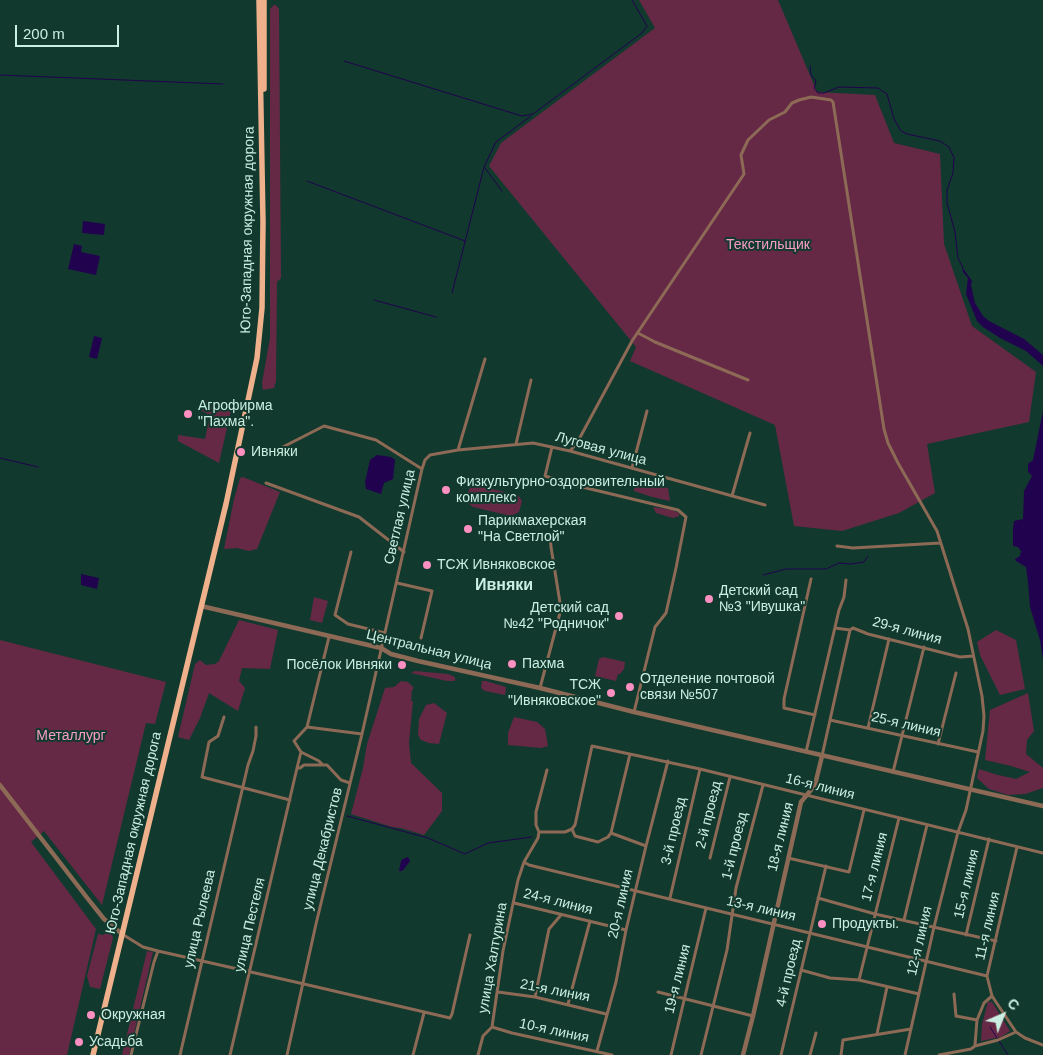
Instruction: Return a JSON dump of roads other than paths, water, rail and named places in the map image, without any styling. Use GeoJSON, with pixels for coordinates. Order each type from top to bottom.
{"type":"FeatureCollection","features":[{"type":"Feature","properties":{"kind":"highway","name":"Юго-Западная окружная дорога"},"geometry":{"type":"LineString","coordinates":[[94,1055],[201,606],[250,394],[259,346],[263,266],[262,119],[258,0]]}},
{"type":"Feature","properties":{"kind":"highway","name":"Юго-Западная окружная дорога"},"geometry":{"type":"LineString","coordinates":[[262,119],[264,0]]}},
{"type":"Feature","properties":{"kind":"street","name":"12-я линия"},"geometry":{"type":"LineString","coordinates":[[638,333],[744,174],[741,155],[748,140],[769,120],[785,112],[792,103],[798,100],[811,97],[831,100],[833,102],[884,428],[888,444],[937,531],[968,629],[982,696],[984,716],[983,731],[966,810],[958,832],[934,927],[905,1055]]}},
{"type":"Feature","properties":{"kind":"street"},"geometry":{"type":"LineString","coordinates":[[570,451],[577,443],[638,333],[655,342],[748,380]]}},
{"type":"Feature","properties":{"kind":"street"},"geometry":{"type":"LineString","coordinates":[[458,450],[486,359]]}},
{"type":"Feature","properties":{"kind":"street"},"geometry":{"type":"LineString","coordinates":[[516,444],[531,380]]}},
{"type":"Feature","properties":{"kind":"street"},"geometry":{"type":"LineString","coordinates":[[632,468],[647,410]]}},
{"type":"Feature","properties":{"kind":"street"},"geometry":{"type":"LineString","coordinates":[[277,450],[324,426],[376,440],[422,469]]}},
{"type":"Feature","properties":{"kind":"street"},"geometry":{"type":"LineString","coordinates":[[732,496],[750,433]]}},
{"type":"Feature","properties":{"kind":"street","name":"Луговая улица"},"geometry":{"type":"LineString","coordinates":[[458,450],[533,443],[570,451],[765,505]]}},
{"type":"Feature","properties":{"kind":"street"},"geometry":{"type":"LineString","coordinates":[[552,447],[545,476],[578,486],[678,510],[685,515],[686,519],[666,613],[655,627],[634,712]]}},
{"type":"Feature","properties":{"kind":"street","name":"Светлая улица"},"geometry":{"type":"LineString","coordinates":[[381,648],[425,460],[430,455],[458,450]]}},
{"type":"Feature","properties":{"kind":"street"},"geometry":{"type":"LineString","coordinates":[[266,483],[359,517],[404,552]]}},
{"type":"Feature","properties":{"kind":"street"},"geometry":{"type":"LineString","coordinates":[[540,688],[561,609],[550,547],[550,534]]}},
{"type":"Feature","properties":{"kind":"street"},"geometry":{"type":"LineString","coordinates":[[837,546],[853,548],[940,544]]}},
{"type":"Feature","properties":{"kind":"street"},"geometry":{"type":"LineString","coordinates":[[351,552],[335,615],[348,624],[385,634]]}},
{"type":"Feature","properties":{"kind":"street"},"geometry":{"type":"LineString","coordinates":[[811,579],[784,699],[784,708],[815,715]]}},
{"type":"Feature","properties":{"kind":"street"},"geometry":{"type":"LineString","coordinates":[[846,580],[844,597],[806,753],[1043,806]]}},
{"type":"Feature","properties":{"kind":"street"},"geometry":{"type":"LineString","coordinates":[[396,583],[432,591],[421,638]]}},
{"type":"Feature","properties":{"kind":"street","name":"Центральная улица"},"geometry":{"type":"LineString","coordinates":[[201,606],[381,648],[391,654],[418,661],[540,688],[806,753]]}},
{"type":"Feature","properties":{"kind":"street","name":"29-я линия"},"geometry":{"type":"LineString","coordinates":[[835,628],[850,630],[853,628],[960,657],[973,656]]}},
{"type":"Feature","properties":{"kind":"street","name":"18-я линия"},"geometry":{"type":"LineString","coordinates":[[743,1055],[754,1016],[800,802],[815,785],[850,630]]}},
{"type":"Feature","properties":{"kind":"street"},"geometry":{"type":"LineString","coordinates":[[330,636],[307,727],[362,734]]}},
{"type":"Feature","properties":{"kind":"street"},"geometry":{"type":"LineString","coordinates":[[868,728],[889,639]]}},
{"type":"Feature","properties":{"kind":"street","name":"улица Декабристов"},"geometry":{"type":"LineString","coordinates":[[286,1055],[381,648]]}},
{"type":"Feature","properties":{"kind":"street"},"geometry":{"type":"LineString","coordinates":[[893,772],[924,648]]}},
{"type":"Feature","properties":{"kind":"street"},"geometry":{"type":"LineString","coordinates":[[938,744],[956,672]]}},
{"type":"Feature","properties":{"kind":"street"},"geometry":{"type":"LineString","coordinates":[[224,717],[217,737],[208,742],[202,776],[290,800]]}},
{"type":"Feature","properties":{"kind":"street","name":"25-я линия"},"geometry":{"type":"LineString","coordinates":[[830,720],[978,752]]}},
{"type":"Feature","properties":{"kind":"street","name":"улица Рылеева"},"geometry":{"type":"LineString","coordinates":[[180,1055],[253,751],[256,727]]}},
{"type":"Feature","properties":{"kind":"street","name":"улица Пестеля"},"geometry":{"type":"LineString","coordinates":[[230,1055],[298,768],[301,752],[294,741],[307,727]]}},
{"type":"Feature","properties":{"kind":"street","name":"16-я линия"},"geometry":{"type":"LineString","coordinates":[[572,829],[575,825],[592,746],[668,761],[1043,853]]}},
{"type":"Feature","properties":{"kind":"street"},"geometry":{"type":"LineString","coordinates":[[301,752],[322,764]]}},
{"type":"Feature","properties":{"kind":"street"},"geometry":{"type":"LineString","coordinates":[[547,770],[536,812],[536,825],[539,832],[565,832],[572,829],[575,836],[598,842],[608,837],[611,833],[630,754]]}},
{"type":"Feature","properties":{"kind":"street","name":"20-я линия"},"geometry":{"type":"LineString","coordinates":[[597,1052],[616,982],[635,891],[668,761]]}},
{"type":"Feature","properties":{"kind":"street"},"geometry":{"type":"LineString","coordinates":[[298,768],[304,765],[327,765],[341,780],[350,783]]}},
{"type":"Feature","properties":{"kind":"street","name":"3-й проезд"},"geometry":{"type":"LineString","coordinates":[[670,898],[700,769]]}},
{"type":"Feature","properties":{"kind":"street","name":"2-й проезд"},"geometry":{"type":"LineString","coordinates":[[710,858],[730,777]]}},
{"type":"Feature","properties":{"kind":"street"},"geometry":{"type":"LineString","coordinates":[[0,785],[104,919],[122,934],[143,947],[158,952],[451,1018],[470,935]]}},
{"type":"Feature","properties":{"kind":"street","name":"1-й проезд"},"geometry":{"type":"LineString","coordinates":[[701,1055],[728,950],[736,888],[763,785]]}},
{"type":"Feature","properties":{"kind":"street"},"geometry":{"type":"LineString","coordinates":[[787,858],[849,872],[864,810]]}},
{"type":"Feature","properties":{"kind":"street","name":"17-я линия"},"geometry":{"type":"LineString","coordinates":[[859,980],[899,818]]}},
{"type":"Feature","properties":{"kind":"street"},"geometry":{"type":"LineString","coordinates":[[904,920],[927,824]]}},
{"type":"Feature","properties":{"kind":"street","name":"улица Халтурина"},"geometry":{"type":"LineString","coordinates":[[478,1055],[483,1036],[492,1027],[503,951],[518,880],[524,862],[538,838],[539,832]]}},
{"type":"Feature","properties":{"kind":"street"},"geometry":{"type":"LineString","coordinates":[[611,833],[646,846]]}},
{"type":"Feature","properties":{"kind":"street","name":"15-я линия"},"geometry":{"type":"LineString","coordinates":[[966,935],[989,839]]}},
{"type":"Feature","properties":{"kind":"street","name":"11-я линия"},"geometry":{"type":"LineString","coordinates":[[1016,1032],[992,996],[988,976],[1018,847]]}},
{"type":"Feature","properties":{"kind":"street","name":"13-я линия"},"geometry":{"type":"LineString","coordinates":[[524,862],[529,865],[988,976]]}},
{"type":"Feature","properties":{"kind":"street","name":"4-й проезд"},"geometry":{"type":"LineString","coordinates":[[781,1055],[826,866]]}},
{"type":"Feature","properties":{"kind":"street"},"geometry":{"type":"LineString","coordinates":[[818,898],[875,914],[996,940]]}},
{"type":"Feature","properties":{"kind":"street","name":"24-я линия"},"geometry":{"type":"LineString","coordinates":[[514,903],[626,930]]}},
{"type":"Feature","properties":{"kind":"street","name":"19-я линия"},"geometry":{"type":"LineString","coordinates":[[670,1055],[706,908]]}},
{"type":"Feature","properties":{"kind":"street"},"geometry":{"type":"LineString","coordinates":[[535,997],[549,929],[561,915]]}},
{"type":"Feature","properties":{"kind":"street"},"geometry":{"type":"LineString","coordinates":[[568,1004],[590,921]]}},
{"type":"Feature","properties":{"kind":"street"},"geometry":{"type":"LineString","coordinates":[[131,1055],[158,952]]}},
{"type":"Feature","properties":{"kind":"street"},"geometry":{"type":"LineString","coordinates":[[801,970],[830,978],[859,980],[919,994]]}},
{"type":"Feature","properties":{"kind":"street"},"geometry":{"type":"LineString","coordinates":[[877,1034],[887,987]]}},
{"type":"Feature","properties":{"kind":"street","name":"21-я линия"},"geometry":{"type":"LineString","coordinates":[[498,992],[535,997],[606,1014]]}},
{"type":"Feature","properties":{"kind":"street"},"geometry":{"type":"LineString","coordinates":[[658,992],[754,1016]]}},
{"type":"Feature","properties":{"kind":"street"},"geometry":{"type":"LineString","coordinates":[[954,994],[956,1016],[977,1020]]}},
{"type":"Feature","properties":{"kind":"street"},"geometry":{"type":"LineString","coordinates":[[975,1046],[977,1020],[984,1003],[992,996]]}},
{"type":"Feature","properties":{"kind":"street"},"geometry":{"type":"LineString","coordinates":[[413,1055],[424,1013]]}},
{"type":"Feature","properties":{"kind":"street","name":"10-я линия"},"geometry":{"type":"LineString","coordinates":[[492,1027],[612,1055]]}},
{"type":"Feature","properties":{"kind":"street"},"geometry":{"type":"LineString","coordinates":[[841,1055],[843,1040],[911,1029]]}},
{"type":"Feature","properties":{"kind":"street"},"geometry":{"type":"LineString","coordinates":[[810,1055],[816,1032]]}},
{"type":"Feature","properties":{"kind":"street"},"geometry":{"type":"LineString","coordinates":[[939,1055],[971,1049],[975,1046],[1000,1040],[1016,1032],[1025,1038],[1043,1045]]}},
{"type":"Feature","properties":{"kind":"waterway"},"geometry":{"type":"LineString","coordinates":[[344,61],[522,116],[533,114],[642,33],[647,26],[632,0]]}},
{"type":"Feature","properties":{"kind":"waterway"},"geometry":{"type":"LineString","coordinates":[[810,66],[811,75],[816,81],[814,88],[818,93],[824,93],[839,87],[878,88],[887,94],[894,119],[901,131],[940,141],[949,147],[954,158],[953,173],[947,190],[947,203],[955,232],[958,258],[963,268]]}},
{"type":"Feature","properties":{"kind":"waterway"},"geometry":{"type":"LineString","coordinates":[[0,75],[223,84]]}},
{"type":"Feature","properties":{"kind":"waterway"},"geometry":{"type":"LineString","coordinates":[[452,293],[484,167],[496,142],[531,116]]}},
{"type":"Feature","properties":{"kind":"waterway"},"geometry":{"type":"LineString","coordinates":[[485,168],[502,191]]}},
{"type":"Feature","properties":{"kind":"waterway"},"geometry":{"type":"LineString","coordinates":[[307,181],[465,241]]}},
{"type":"Feature","properties":{"kind":"waterway"},"geometry":{"type":"LineString","coordinates":[[374,300],[436,317]]}},
{"type":"Feature","properties":{"kind":"waterway"},"geometry":{"type":"LineString","coordinates":[[0,458],[38,467]]}},
{"type":"Feature","properties":{"kind":"waterway"},"geometry":{"type":"LineString","coordinates":[[763,575],[786,569],[826,569],[839,563],[864,562],[868,556]]}},
{"type":"Feature","properties":{"kind":"waterway"},"geometry":{"type":"LineString","coordinates":[[347,816],[428,838],[465,854],[488,843],[532,837]]}},
{"type":"Feature","properties":{"kind":"waterway"},"geometry":{"type":"LineString","coordinates":[[990,1027],[1008,1055]]}},
{"type":"Feature","properties":{"kind":"place","name":"Агрофирма \"Пахма\"."},"geometry":{"type":"Point","coordinates":[188,414]}},
{"type":"Feature","properties":{"kind":"place","name":"Ивняки"},"geometry":{"type":"Point","coordinates":[241,452]}},
{"type":"Feature","properties":{"kind":"place","name":"Физкультурно-оздоровительный комплекс"},"geometry":{"type":"Point","coordinates":[446,490]}},
{"type":"Feature","properties":{"kind":"place","name":"Парикмахерская \"На Светлой\""},"geometry":{"type":"Point","coordinates":[468,529]}},
{"type":"Feature","properties":{"kind":"place","name":"ТСЖ Ивняковское"},"geometry":{"type":"Point","coordinates":[427,565]}},
{"type":"Feature","properties":{"kind":"place","name":"Детский сад №3 \"Ивушка\""},"geometry":{"type":"Point","coordinates":[709,599]}},
{"type":"Feature","properties":{"kind":"place","name":"Детский сад №42 \"Родничок\""},"geometry":{"type":"Point","coordinates":[619,616]}},
{"type":"Feature","properties":{"kind":"place","name":"Пахма"},"geometry":{"type":"Point","coordinates":[512,664]}},
{"type":"Feature","properties":{"kind":"place","name":"Посёлок Ивняки"},"geometry":{"type":"Point","coordinates":[402,665]}},
{"type":"Feature","properties":{"kind":"place","name":"Отделение почтовой связи №507"},"geometry":{"type":"Point","coordinates":[630,687]}},
{"type":"Feature","properties":{"kind":"place","name":"ТСЖ \"Ивняковское\""},"geometry":{"type":"Point","coordinates":[611,693]}},
{"type":"Feature","properties":{"kind":"place","name":"Продукты."},"geometry":{"type":"Point","coordinates":[822,924]}},
{"type":"Feature","properties":{"kind":"place","name":"Окружная"},"geometry":{"type":"Point","coordinates":[91,1015]}},
{"type":"Feature","properties":{"kind":"place","name":"Усадьба"},"geometry":{"type":"Point","coordinates":[79,1042]}},
{"type":"Feature","properties":{"kind":"district","name":"Ивняки"},"geometry":{"type":"Point","coordinates":[504,586]}},
{"type":"Feature","properties":{"kind":"park label","name":"Текстильщик"},"geometry":{"type":"Point","coordinates":[768,245]}},
{"type":"Feature","properties":{"kind":"park label","name":"Металлург"},"geometry":{"type":"Point","coordinates":[71,736]}}]}
